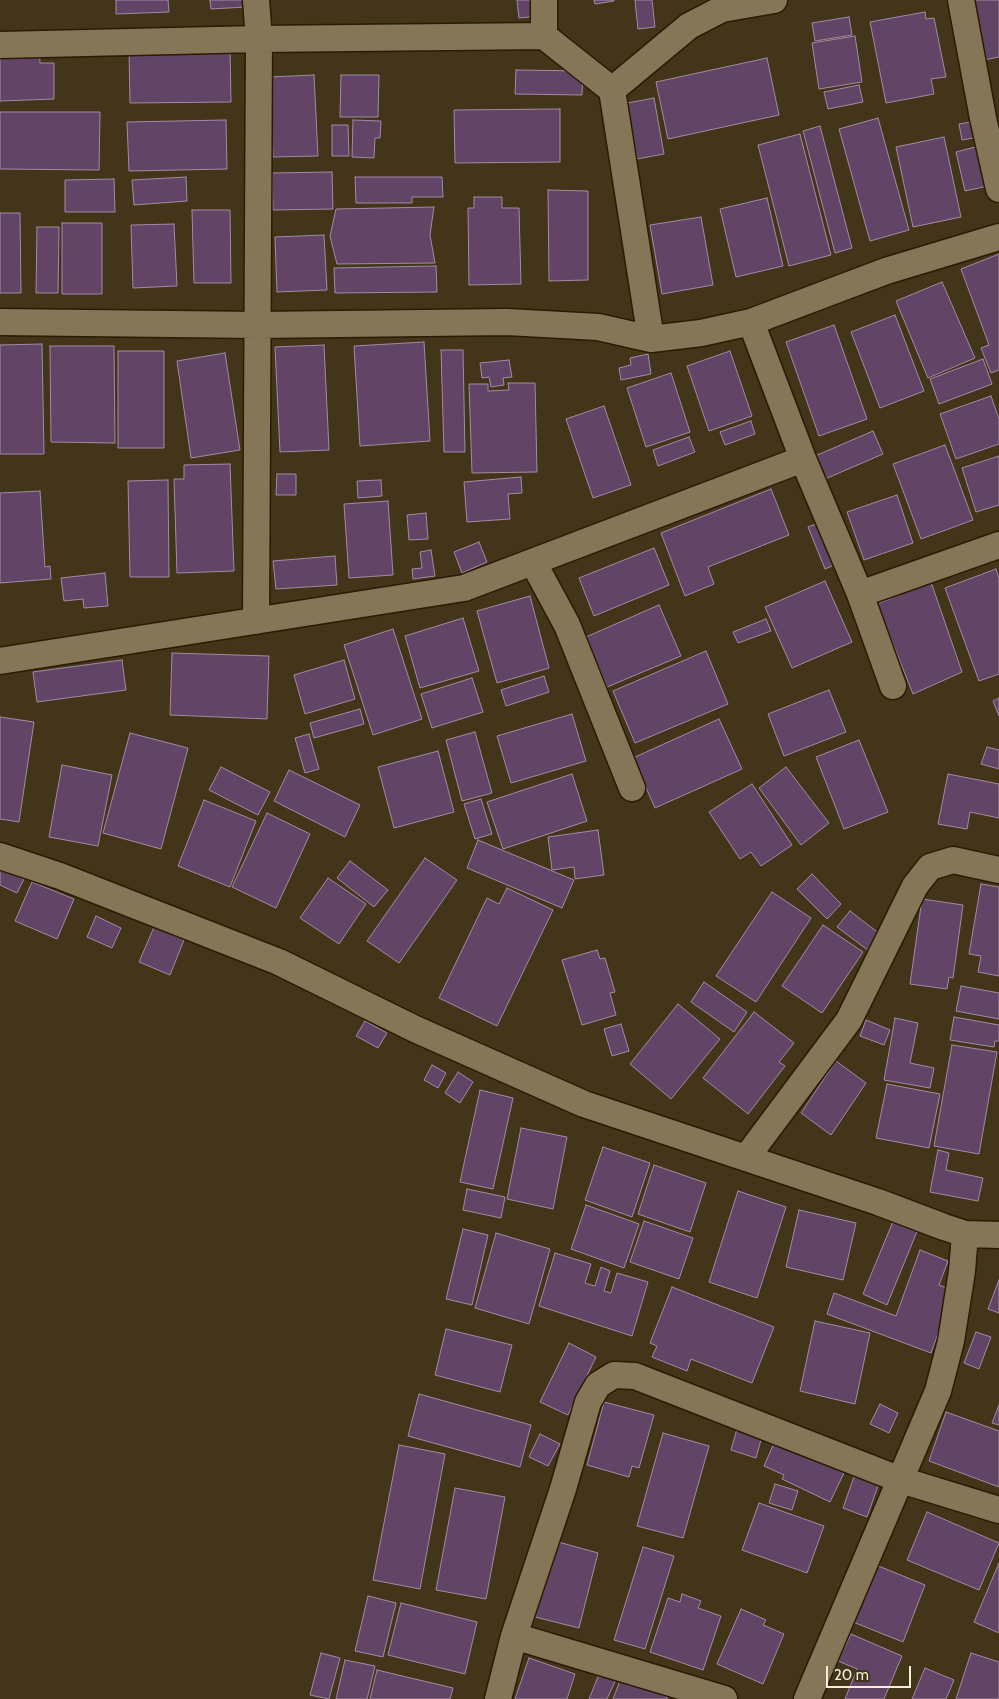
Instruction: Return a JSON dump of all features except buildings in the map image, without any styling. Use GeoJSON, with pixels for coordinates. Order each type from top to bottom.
{"type":"FeatureCollection","features":[{"type":"Feature","properties":{"kind":"street"},"geometry":{"type":"LineString","coordinates":[[256,0],[259,39],[256,621]]}},
{"type":"Feature","properties":{"kind":"street"},"geometry":{"type":"LineString","coordinates":[[544,0],[544,36]]}},
{"type":"Feature","properties":{"kind":"street"},"geometry":{"type":"LineString","coordinates":[[612,90],[689,26],[722,10],[774,0]]}},
{"type":"Feature","properties":{"kind":"street"},"geometry":{"type":"LineString","coordinates":[[961,0],[983,118],[999,189]]}},
{"type":"Feature","properties":{"kind":"street"},"geometry":{"type":"LineString","coordinates":[[0,45],[259,39],[544,36],[612,90],[651,339]]}},
{"type":"Feature","properties":{"kind":"street"},"geometry":{"type":"LineString","coordinates":[[0,322],[258,325],[507,322],[598,328],[651,339],[701,333],[751,322],[886,271],[999,237]]}},
{"type":"Feature","properties":{"kind":"street"},"geometry":{"type":"LineString","coordinates":[[751,322],[803,459],[860,594],[892,686]]}},
{"type":"Feature","properties":{"kind":"street"},"geometry":{"type":"LineString","coordinates":[[0,661],[464,588],[803,459]]}},
{"type":"Feature","properties":{"kind":"street"},"geometry":{"type":"LineString","coordinates":[[860,594],[999,544]]}},
{"type":"Feature","properties":{"kind":"street"},"geometry":{"type":"LineString","coordinates":[[533,562],[567,624],[632,788]]}},
{"type":"Feature","properties":{"kind":"street"},"geometry":{"type":"LineString","coordinates":[[0,856],[60,876],[279,962],[415,1029],[584,1104],[878,1202],[964,1234],[999,1235]]}},
{"type":"Feature","properties":{"kind":"street"},"geometry":{"type":"LineString","coordinates":[[746,1158],[849,1020],[915,886],[930,867],[953,860],[999,870]]}},
{"type":"Feature","properties":{"kind":"street"},"geometry":{"type":"LineString","coordinates":[[807,1699],[938,1391],[951,1341],[962,1271],[964,1234]]}},
{"type":"Feature","properties":{"kind":"street"},"geometry":{"type":"LineString","coordinates":[[498,1699],[514,1636],[563,1489],[588,1402],[598,1385],[614,1375],[635,1376],[901,1480],[999,1510]]}},
{"type":"Feature","properties":{"kind":"street"},"geometry":{"type":"LineString","coordinates":[[514,1636],[724,1699]]}}]}
